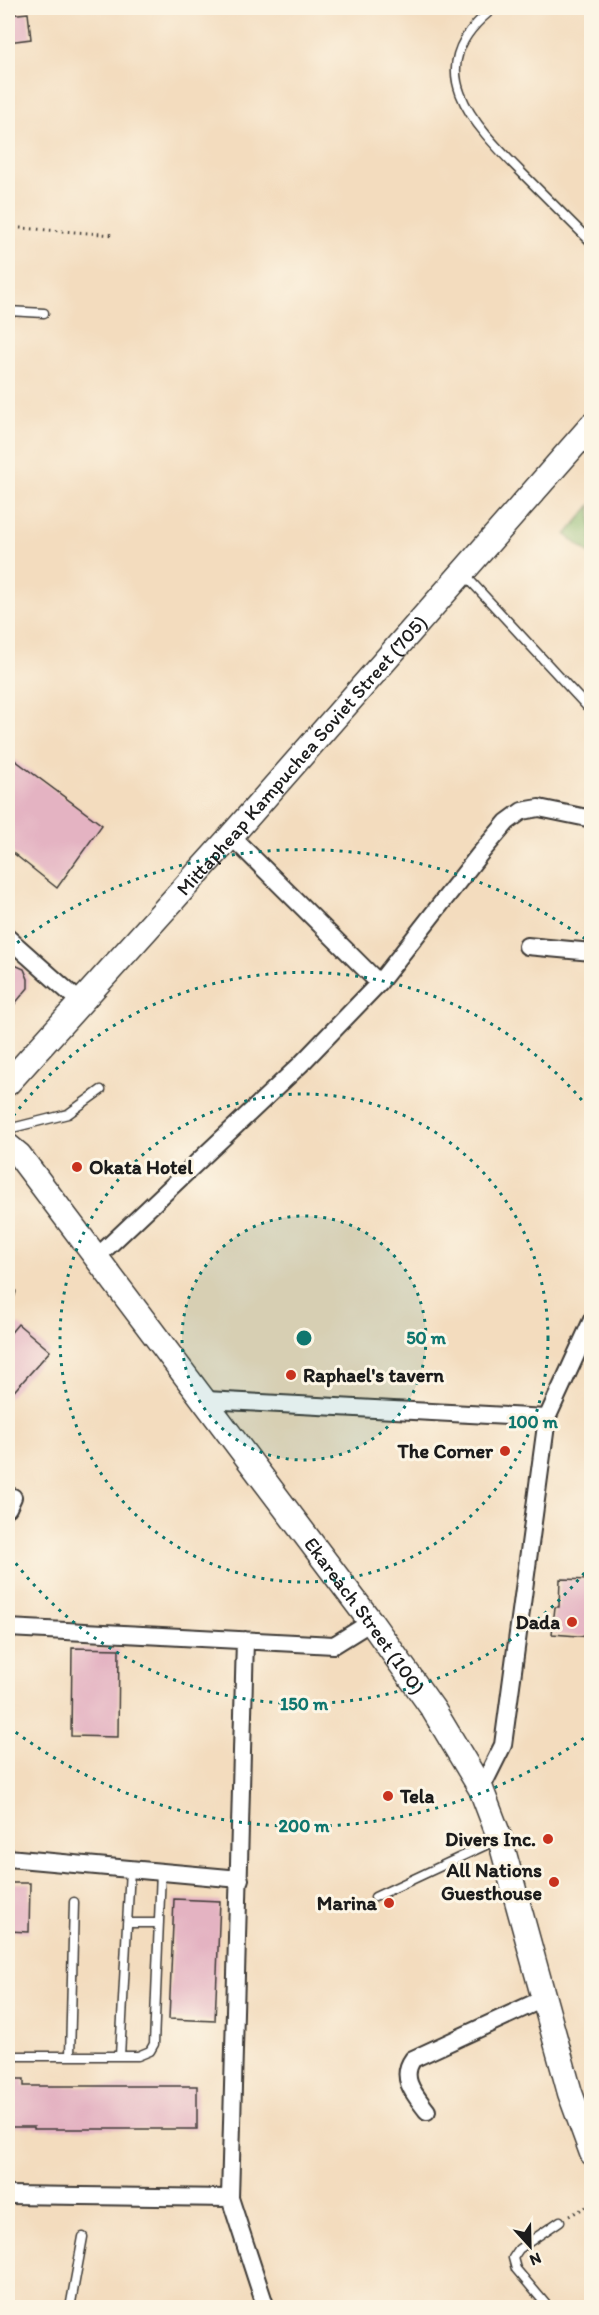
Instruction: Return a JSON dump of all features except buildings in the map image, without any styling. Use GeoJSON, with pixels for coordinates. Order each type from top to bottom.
{"type":"FeatureCollection","features":[{"type":"Feature","properties":{"kind":"street","name":"Mittapheap Kampuchea Soviet Street (705)"},"geometry":{"type":"LineString","coordinates":[[8,1083],[231,836],[591,425]]}},
{"type":"Feature","properties":{"kind":"street"},"geometry":{"type":"LineString","coordinates":[[98,1257],[300,1065],[379,983],[507,822],[522,811],[539,808],[591,819]]}},
{"type":"Feature","properties":{"kind":"street"},"geometry":{"type":"LineString","coordinates":[[231,836],[379,983]]}},
{"type":"Feature","properties":{"kind":"street"},"geometry":{"type":"LineString","coordinates":[[8,938],[80,1002]]}},
{"type":"Feature","properties":{"kind":"street"},"geometry":{"type":"LineString","coordinates":[[527,946],[591,952]]}},
{"type":"Feature","properties":{"kind":"street","name":"Ekareach Street (100)"},"geometry":{"type":"LineString","coordinates":[[8,1146],[19,1155],[98,1257],[371,1622],[433,1709],[481,1789],[500,1839],[570,2093],[591,2154]]}},
{"type":"Feature","properties":{"kind":"street"},"geometry":{"type":"LineString","coordinates":[[481,1789],[504,1745],[548,1418],[591,1320]]}},
{"type":"Feature","properties":{"kind":"street"},"geometry":{"type":"LineString","coordinates":[[206,1400],[548,1418]]}},
{"type":"Feature","properties":{"kind":"street"},"geometry":{"type":"LineString","coordinates":[[8,1628],[334,1645],[371,1622]]}},
{"type":"Feature","properties":{"kind":"street"},"geometry":{"type":"LineString","coordinates":[[245,1640],[230,2198],[266,2307]]}},
{"type":"Feature","properties":{"kind":"street"},"geometry":{"type":"LineString","coordinates":[[8,1858],[240,1879]]}},
{"type":"Feature","properties":{"kind":"street"},"geometry":{"type":"LineString","coordinates":[[427,2111],[409,2086],[407,2066],[413,2059],[545,1998]]}},
{"type":"Feature","properties":{"kind":"street"},"geometry":{"type":"LineString","coordinates":[[8,2196],[230,2198]]}},
{"type":"Feature","properties":{"kind":"lane"},"geometry":{"type":"LineString","coordinates":[[494,8],[474,23],[457,58],[456,82],[464,107],[491,142],[591,243]]}},
{"type":"Feature","properties":{"kind":"lane"},"geometry":{"type":"LineString","coordinates":[[8,311],[44,313]]}},
{"type":"Feature","properties":{"kind":"lane"},"geometry":{"type":"LineString","coordinates":[[463,572],[591,712]]}},
{"type":"Feature","properties":{"kind":"lane"},"geometry":{"type":"LineString","coordinates":[[8,1129],[68,1114],[100,1090]]}},
{"type":"Feature","properties":{"kind":"lane"},"geometry":{"type":"LineString","coordinates":[[8,1281],[11,1292],[8,1301]]}},
{"type":"Feature","properties":{"kind":"lane"},"geometry":{"type":"LineString","coordinates":[[375,1897],[500,1839]]}},
{"type":"Feature","properties":{"kind":"lane"},"geometry":{"type":"LineString","coordinates":[[120,2056],[130,1869]]}},
{"type":"Feature","properties":{"kind":"lane"},"geometry":{"type":"LineString","coordinates":[[8,2056],[138,2056],[150,2051],[154,2044],[161,1871]]}},
{"type":"Feature","properties":{"kind":"lane"},"geometry":{"type":"LineString","coordinates":[[70,2056],[75,1902]]}},
{"type":"Feature","properties":{"kind":"lane"},"geometry":{"type":"LineString","coordinates":[[127,1923],[159,1923]]}},
{"type":"Feature","properties":{"kind":"lane"},"geometry":{"type":"LineString","coordinates":[[549,2307],[516,2269],[513,2258],[519,2249],[560,2221]]}},
{"type":"Feature","properties":{"kind":"lane"},"geometry":{"type":"LineString","coordinates":[[70,2307],[83,2237]]}},
{"type":"Feature","properties":{"kind":"path"},"geometry":{"type":"LineString","coordinates":[[8,226],[115,235]]}},
{"type":"Feature","properties":{"kind":"path"},"geometry":{"type":"LineString","coordinates":[[560,2221],[591,2204]]}},
{"type":"Feature","properties":{"kind":"green space"},"geometry":{"type":"Polygon","coordinates":[[[591,505],[591,555],[566,535],[591,505]]]}},
{"type":"Feature","properties":{"kind":"place","name":"Okata Hotel"},"geometry":{"type":"Point","coordinates":[77,1167]}},
{"type":"Feature","properties":{"kind":"place","name":"Raphael's tavern"},"geometry":{"type":"Point","coordinates":[291,1375]}},
{"type":"Feature","properties":{"kind":"place","name":"The Corner"},"geometry":{"type":"Point","coordinates":[505,1451]}},
{"type":"Feature","properties":{"kind":"place","name":"Dada"},"geometry":{"type":"Point","coordinates":[572,1622]}},
{"type":"Feature","properties":{"kind":"place","name":"Tela"},"geometry":{"type":"Point","coordinates":[388,1796]}},
{"type":"Feature","properties":{"kind":"place","name":"Divers Inc."},"geometry":{"type":"Point","coordinates":[548,1839]}},
{"type":"Feature","properties":{"kind":"place","name":"All Nations Guesthouse"},"geometry":{"type":"Point","coordinates":[554,1882]}},
{"type":"Feature","properties":{"kind":"place","name":"Marina"},"geometry":{"type":"Point","coordinates":[389,1903]}}]}
